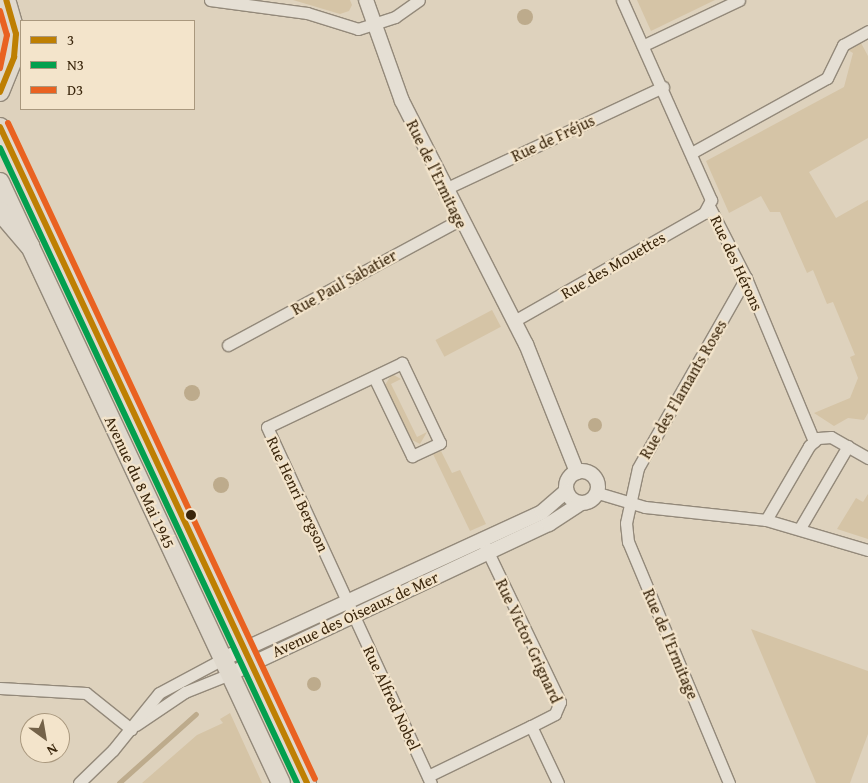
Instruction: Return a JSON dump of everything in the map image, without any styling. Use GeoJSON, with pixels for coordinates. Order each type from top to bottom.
{"type":"FeatureCollection","features":[{"type":"Feature","properties":{"kind":"highway"},"geometry":{"type":"LineString","coordinates":[[0,210],[29,245]]}},
{"type":"Feature","properties":{"kind":"main road"},"geometry":{"type":"LineString","coordinates":[[0,92],[14,57],[16,34],[6,0]]}},
{"type":"Feature","properties":{"kind":"main road","name":"Avenue du 8 Mai 1945"},"geometry":{"type":"LineString","coordinates":[[0,127],[307,783]]}},
{"type":"Feature","properties":{"kind":"main road","name":"Avenue du 8 Mai 1945"},"geometry":{"type":"LineString","coordinates":[[0,182],[281,783]]}},
{"type":"Feature","properties":{"kind":"street"},"geometry":{"type":"LineString","coordinates":[[210,0],[307,13],[345,28],[374,25],[419,0]]}},
{"type":"Feature","properties":{"kind":"street","name":"Rue de l'Ermitage"},"geometry":{"type":"LineString","coordinates":[[366,0],[402,101],[459,220],[514,321],[577,472]]}},
{"type":"Feature","properties":{"kind":"street","name":"Rue des Hérons"},"geometry":{"type":"LineString","coordinates":[[622,0],[693,152],[710,193],[709,206],[746,278],[814,441]]}},
{"type":"Feature","properties":{"kind":"street"},"geometry":{"type":"LineString","coordinates":[[644,44],[739,0]]}},
{"type":"Feature","properties":{"kind":"street"},"geometry":{"type":"LineString","coordinates":[[693,152],[827,78],[843,45],[868,31]]}},
{"type":"Feature","properties":{"kind":"street","name":"Rue de Fréjus"},"geometry":{"type":"LineString","coordinates":[[444,190],[663,87]]}},
{"type":"Feature","properties":{"kind":"street","name":"Rue des Mouettes"},"geometry":{"type":"LineString","coordinates":[[514,321],[709,206]]}},
{"type":"Feature","properties":{"kind":"street","name":"Rue Paul Sabatier"},"geometry":{"type":"LineString","coordinates":[[228,345],[459,220]]}},
{"type":"Feature","properties":{"kind":"street","name":"Rue des Flamants Roses"},"geometry":{"type":"LineString","coordinates":[[628,503],[638,468],[746,278]]}},
{"type":"Feature","properties":{"kind":"street","name":"Rue Henri Bergson"},"geometry":{"type":"LineString","coordinates":[[351,608],[267,426],[402,364],[440,442],[412,456],[374,377]]}},
{"type":"Feature","properties":{"kind":"street"},"geometry":{"type":"LineString","coordinates":[[804,418],[831,437],[868,458]]}},
{"type":"Feature","properties":{"kind":"street"},"geometry":{"type":"LineString","coordinates":[[766,520],[814,441],[831,437]]}},
{"type":"Feature","properties":{"kind":"street"},"geometry":{"type":"LineString","coordinates":[[800,528],[848,446]]}},
{"type":"Feature","properties":{"kind":"street"},"geometry":{"type":"LineString","coordinates":[[577,472],[596,478],[598,492],[591,501],[581,503],[566,491],[568,479],[577,472]]}},
{"type":"Feature","properties":{"kind":"street","name":"Avenue des Oiseaux de Mer"},"geometry":{"type":"LineString","coordinates":[[485,546],[542,512],[566,491]]}},
{"type":"Feature","properties":{"kind":"street"},"geometry":{"type":"LineString","coordinates":[[598,492],[628,503],[766,520],[800,528],[868,550]]}},
{"type":"Feature","properties":{"kind":"street","name":"Avenue des Oiseaux de Mer"},"geometry":{"type":"LineString","coordinates":[[79,783],[131,729],[159,693],[226,667],[485,546],[549,524],[581,503]]}},
{"type":"Feature","properties":{"kind":"street","name":"Rue de l'Ermitage"},"geometry":{"type":"LineString","coordinates":[[628,503],[628,542],[729,783]]}},
{"type":"Feature","properties":{"kind":"street","name":"Rue Victor Grignard"},"geometry":{"type":"LineString","coordinates":[[430,779],[555,714],[560,702],[485,546]]}},
{"type":"Feature","properties":{"kind":"street","name":"Rue Alfred Nobel"},"geometry":{"type":"LineString","coordinates":[[351,608],[430,779]]}},
{"type":"Feature","properties":{"kind":"street","name":"Avenue des Oiseaux de Mer"},"geometry":{"type":"LineString","coordinates":[[131,729],[226,667]]}},
{"type":"Feature","properties":{"kind":"street"},"geometry":{"type":"LineString","coordinates":[[0,688],[86,693],[131,729]]}},
{"type":"Feature","properties":{"kind":"street"},"geometry":{"type":"LineString","coordinates":[[531,726],[558,783]]}},
{"type":"Feature","properties":{"kind":"shaded area"},"geometry":{"type":"Polygon","coordinates":[[[293,0],[350,0],[352,5],[349,11],[340,14],[293,0]]]}},
{"type":"Feature","properties":{"kind":"shaded area"},"geometry":{"type":"Polygon","coordinates":[[[637,0],[715,0],[651,31],[637,0]]]}},
{"type":"Feature","properties":{"kind":"shaded area"},"geometry":{"type":"Polygon","coordinates":[[[522,9],[528,9],[533,14],[531,23],[522,25],[517,20],[517,14],[522,9]]]}},
{"type":"Feature","properties":{"kind":"shaded area"},"geometry":{"type":"Polygon","coordinates":[[[861,43],[868,56],[868,138],[809,172],[836,218],[868,200],[868,413],[864,420],[848,418],[834,426],[814,413],[850,398],[858,378],[850,357],[855,355],[833,302],[827,304],[813,270],[807,273],[780,212],[770,212],[761,196],[729,213],[706,161],[844,87],[853,53],[846,49],[861,43]]]}},
{"type":"Feature","properties":{"kind":"shaded area"},"geometry":{"type":"Polygon","coordinates":[[[492,310],[501,327],[444,357],[435,340],[492,310]]]}},
{"type":"Feature","properties":{"kind":"shaded area"},"geometry":{"type":"Polygon","coordinates":[[[392,374],[401,379],[391,384],[417,437],[427,432],[420,444],[412,440],[385,385],[392,374]]]}},
{"type":"Feature","properties":{"kind":"shaded area"},"geometry":{"type":"Polygon","coordinates":[[[192,385],[198,387],[200,393],[198,399],[192,401],[186,399],[184,393],[186,387],[192,385]]]}},
{"type":"Feature","properties":{"kind":"shaded area"},"geometry":{"type":"Polygon","coordinates":[[[592,418],[598,418],[602,425],[598,432],[592,432],[588,428],[588,422],[592,418]]]}},
{"type":"Feature","properties":{"kind":"shaded area"},"geometry":{"type":"Polygon","coordinates":[[[441,451],[452,473],[460,470],[486,524],[470,531],[433,454],[441,451]]]}},
{"type":"Feature","properties":{"kind":"shaded area"},"geometry":{"type":"Polygon","coordinates":[[[221,477],[227,479],[229,485],[227,491],[221,493],[215,491],[213,485],[215,479],[221,477]]]}},
{"type":"Feature","properties":{"kind":"shaded area"},"geometry":{"type":"Polygon","coordinates":[[[868,494],[868,539],[837,529],[856,498],[863,502],[868,494]]]}},
{"type":"Feature","properties":{"kind":"shaded area"},"geometry":{"type":"Polygon","coordinates":[[[751,629],[868,671],[868,734],[850,783],[816,783],[751,629]]]}},
{"type":"Feature","properties":{"kind":"shaded area"},"geometry":{"type":"Polygon","coordinates":[[[311,677],[317,677],[321,684],[317,691],[311,691],[307,687],[307,681],[311,677]]]}},
{"type":"Feature","properties":{"kind":"shaded area"},"geometry":{"type":"Polygon","coordinates":[[[230,713],[262,783],[142,783],[197,735],[223,723],[220,719],[230,713]]]}},
{"type":"Feature","properties":{"kind":"waterway"},"geometry":{"type":"LineString","coordinates":[[119,783],[196,714]]}},
{"type":"Feature","properties":{"kind":"transit line","name":"3"},"geometry":{"type":"LineString","coordinates":[[0,92],[14,57],[16,34],[6,0]]}},
{"type":"Feature","properties":{"kind":"transit line","name":"D3"},"geometry":{"type":"LineString","coordinates":[[0,11],[7,35],[0,68]]}},
{"type":"Feature","properties":{"kind":"transit line","name":"D3"},"geometry":{"type":"LineString","coordinates":[[8,123],[315,779]]}},
{"type":"Feature","properties":{"kind":"transit line","name":"3"},"geometry":{"type":"LineString","coordinates":[[0,127],[307,783]]}},
{"type":"Feature","properties":{"kind":"transit line","name":"N3"},"geometry":{"type":"LineString","coordinates":[[0,148],[297,783]]}}]}
